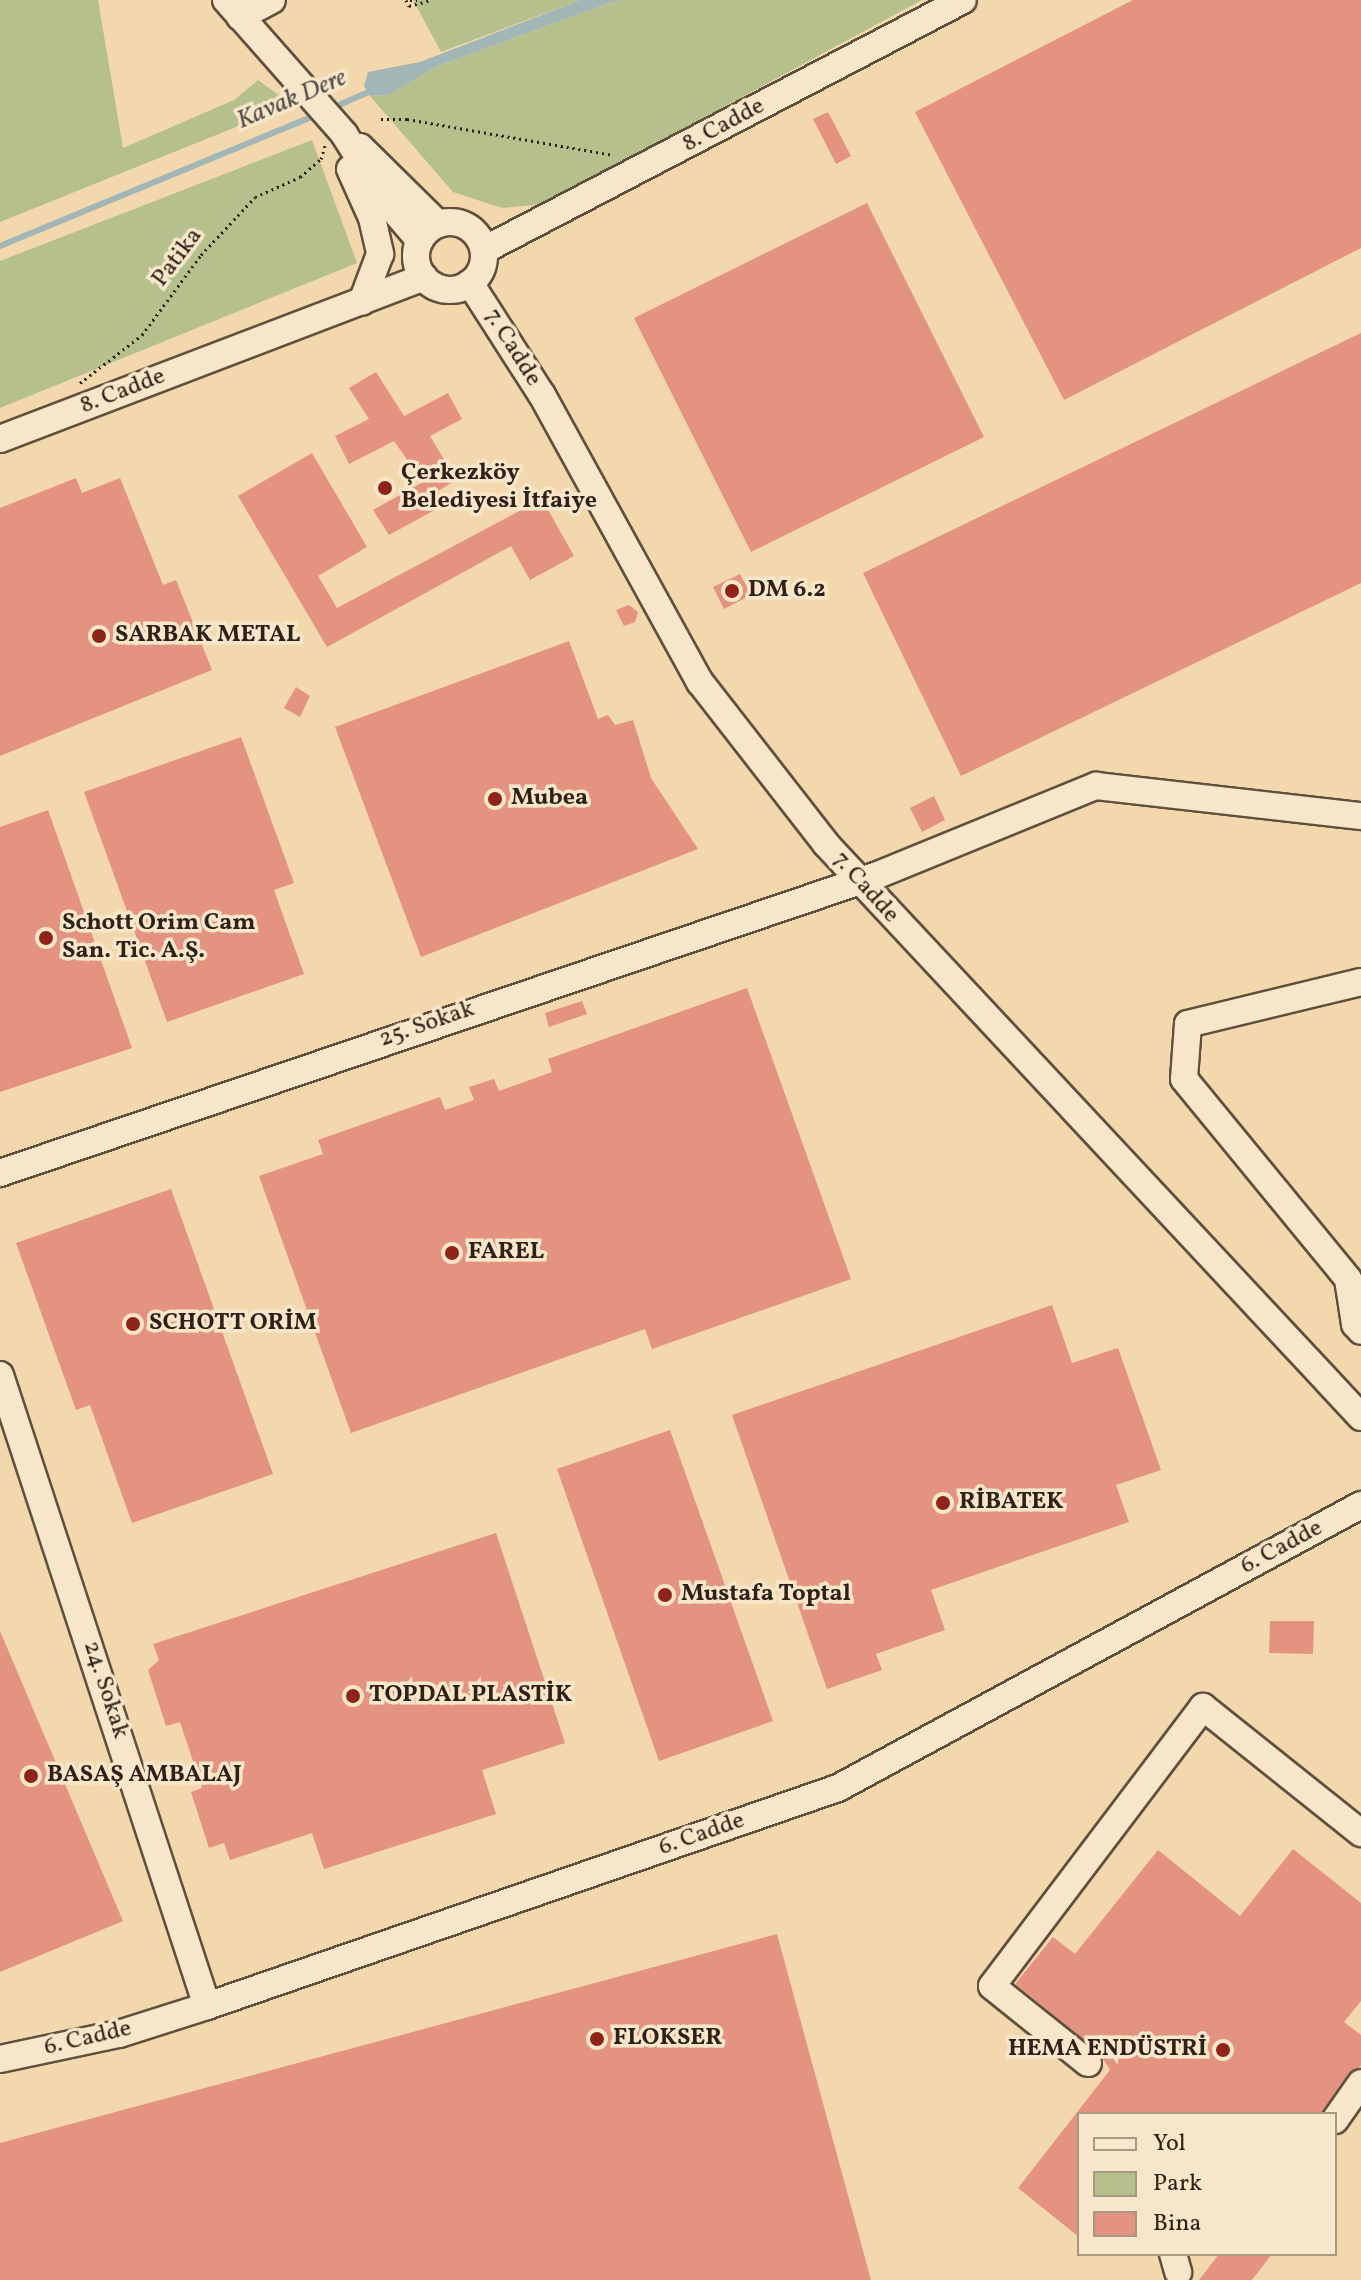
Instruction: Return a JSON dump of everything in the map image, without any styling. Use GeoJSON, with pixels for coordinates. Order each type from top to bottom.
{"type":"FeatureCollection","features":[{"type":"Feature","properties":{"kind":"street"},"geometry":{"type":"LineString","coordinates":[[233,8],[272,0]]}},
{"type":"Feature","properties":{"kind":"street","name":"8. Cadde"},"geometry":{"type":"LineString","coordinates":[[484,250],[963,0]]}},
{"type":"Feature","properties":{"kind":"street"},"geometry":{"type":"LineString","coordinates":[[233,8],[314,98],[335,135],[372,218],[380,254],[362,302]]}},
{"type":"Feature","properties":{"kind":"street"},"geometry":{"type":"LineString","coordinates":[[335,135],[386,201],[429,232],[463,225],[477,235],[484,250],[482,267],[470,283],[450,290],[424,277],[417,257],[429,232]]}},
{"type":"Feature","properties":{"kind":"street","name":"8. Cadde"},"geometry":{"type":"LineString","coordinates":[[0,439],[424,277]]}},
{"type":"Feature","properties":{"kind":"street","name":"7. Cadde"},"geometry":{"type":"LineString","coordinates":[[470,283],[542,395],[700,682],[856,880],[1361,1417]]}},
{"type":"Feature","properties":{"kind":"street","name":"25. Sokak"},"geometry":{"type":"LineString","coordinates":[[0,1173],[856,880],[1096,786],[1361,816]]}},
{"type":"Feature","properties":{"kind":"street"},"geometry":{"type":"LineString","coordinates":[[1361,982],[1188,1024],[1184,1079],[1348,1279],[1355,1324],[1361,1331]]}},
{"type":"Feature","properties":{"kind":"street","name":"24. Sokak"},"geometry":{"type":"LineString","coordinates":[[0,1375],[207,2006]]}},
{"type":"Feature","properties":{"kind":"street","name":"6. Cadde"},"geometry":{"type":"LineString","coordinates":[[0,2059],[119,2034],[207,2006],[838,1788],[1361,1505]]}},
{"type":"Feature","properties":{"kind":"street"},"geometry":{"type":"LineString","coordinates":[[1088,2063],[992,1986],[1203,1707],[1361,1833]]}},
{"type":"Feature","properties":{"kind":"street"},"geometry":{"type":"LineString","coordinates":[[1337,2117],[1361,2083]]}},
{"type":"Feature","properties":{"kind":"path"},"geometry":{"type":"LineString","coordinates":[[417,0],[408,0],[409,6],[431,0]]}},
{"type":"Feature","properties":{"kind":"path"},"geometry":{"type":"LineString","coordinates":[[381,119],[407,119],[616,156]]}},
{"type":"Feature","properties":{"kind":"path","name":"Patika"},"geometry":{"type":"LineString","coordinates":[[75,387],[142,335],[201,255],[255,197],[300,177],[321,159],[335,135]]}},
{"type":"Feature","properties":{"kind":"green space"},"geometry":{"type":"Polygon","coordinates":[[[0,0],[98,0],[123,148],[234,100],[258,80],[298,109],[283,108],[0,222],[0,0]]]}},
{"type":"Feature","properties":{"kind":"green space"},"geometry":{"type":"Polygon","coordinates":[[[413,0],[580,0],[441,52],[413,0]]]}},
{"type":"Feature","properties":{"kind":"green space"},"geometry":{"type":"Polygon","coordinates":[[[618,0],[922,0],[544,204],[502,208],[453,192],[370,96],[389,95],[437,66],[618,0]]]}},
{"type":"Feature","properties":{"kind":"green space"},"geometry":{"type":"Polygon","coordinates":[[[312,140],[357,263],[0,408],[0,261],[312,140]]]}},
{"type":"Feature","properties":{"kind":"shaded area"},"geometry":{"type":"Polygon","coordinates":[[[580,0],[618,0],[437,66],[389,95],[370,96],[364,86],[368,72],[420,62],[580,0]]]}},
{"type":"Feature","properties":{"kind":"building"},"geometry":{"type":"Polygon","coordinates":[[[1133,0],[1361,0],[1361,248],[1064,400],[915,112],[1133,0]]]}},
{"type":"Feature","properties":{"kind":"building"},"geometry":{"type":"Polygon","coordinates":[[[828,112],[851,156],[836,164],[813,119],[828,112]]]}},
{"type":"Feature","properties":{"kind":"building"},"geometry":{"type":"Polygon","coordinates":[[[867,203],[984,437],[751,552],[634,318],[867,203]]]}},
{"type":"Feature","properties":{"kind":"building"},"geometry":{"type":"Polygon","coordinates":[[[1361,333],[1361,583],[961,776],[863,573],[1361,333]]]}},
{"type":"Feature","properties":{"kind":"building"},"geometry":{"type":"Polygon","coordinates":[[[376,372],[404,416],[448,393],[462,419],[430,436],[456,480],[438,491],[446,504],[389,535],[373,510],[423,482],[394,441],[349,464],[335,436],[369,419],[349,388],[376,372]]]}},
{"type":"Feature","properties":{"kind":"building"},"geometry":{"type":"Polygon","coordinates":[[[312,453],[367,547],[318,576],[337,608],[542,499],[574,556],[530,580],[511,546],[327,647],[238,496],[312,453]]]}},
{"type":"Feature","properties":{"kind":"building","name":"SARBAK METAL"},"geometry":{"type":"Polygon","coordinates":[[[76,478],[82,493],[120,478],[163,585],[176,580],[212,670],[0,756],[0,508],[76,478]]]}},
{"type":"Feature","properties":{"kind":"building","name":"DM 6.2"},"geometry":{"type":"Polygon","coordinates":[[[740,574],[751,595],[724,609],[713,587],[740,574]]]}},
{"type":"Feature","properties":{"kind":"building"},"geometry":{"type":"Polygon","coordinates":[[[629,605],[638,612],[635,622],[624,626],[616,610],[629,605]]]}},
{"type":"Feature","properties":{"kind":"building","name":"Mubea"},"geometry":{"type":"Polygon","coordinates":[[[569,641],[598,719],[608,715],[615,725],[633,720],[651,778],[698,849],[421,957],[335,727],[569,641]]]}},
{"type":"Feature","properties":{"kind":"building"},"geometry":{"type":"Polygon","coordinates":[[[296,687],[310,696],[300,717],[284,708],[296,687]]]}},
{"type":"Feature","properties":{"kind":"building"},"geometry":{"type":"Polygon","coordinates":[[[241,737],[294,883],[274,890],[304,974],[167,1022],[84,792],[241,737]]]}},
{"type":"Feature","properties":{"kind":"building"},"geometry":{"type":"Polygon","coordinates":[[[934,796],[945,820],[922,832],[910,808],[934,796]]]}},
{"type":"Feature","properties":{"kind":"building","name":"Schott Orim Cam San. Tic. A.Ş."},"geometry":{"type":"Polygon","coordinates":[[[48,810],[132,1048],[0,1092],[0,827],[48,810]]]}},
{"type":"Feature","properties":{"kind":"building"},"geometry":{"type":"Polygon","coordinates":[[[747,988],[851,1279],[652,1349],[645,1329],[351,1433],[259,1176],[323,1154],[318,1140],[440,1097],[445,1110],[474,1100],[469,1087],[494,1079],[499,1091],[552,1072],[548,1059],[747,988]]]}},
{"type":"Feature","properties":{"kind":"building"},"geometry":{"type":"Polygon","coordinates":[[[582,1001],[587,1014],[549,1027],[545,1013],[582,1001]]]}},
{"type":"Feature","properties":{"kind":"building","name":"SCHOTT ORİM"},"geometry":{"type":"Polygon","coordinates":[[[171,1189],[273,1474],[132,1523],[90,1405],[76,1410],[16,1243],[171,1189]]]}},
{"type":"Feature","properties":{"kind":"building","name":"RİBATEK"},"geometry":{"type":"Polygon","coordinates":[[[1052,1305],[1072,1363],[1118,1348],[1161,1470],[1116,1485],[1129,1522],[931,1590],[945,1630],[876,1654],[882,1670],[827,1689],[732,1415],[1052,1305]]]}},
{"type":"Feature","properties":{"kind":"building","name":"Mustafa Toptal"},"geometry":{"type":"Polygon","coordinates":[[[670,1430],[773,1721],[659,1761],[557,1469],[670,1430]]]}},
{"type":"Feature","properties":{"kind":"building","name":"TOPDAL PLASTİK"},"geometry":{"type":"Polygon","coordinates":[[[496,1533],[565,1743],[482,1770],[496,1814],[324,1869],[312,1833],[230,1860],[224,1843],[209,1848],[191,1792],[202,1788],[180,1722],[166,1726],[148,1670],[159,1660],[153,1644],[496,1533]]]}},
{"type":"Feature","properties":{"kind":"building"},"geometry":{"type":"Polygon","coordinates":[[[1270,1621],[1314,1621],[1313,1654],[1269,1653],[1270,1621]]]}},
{"type":"Feature","properties":{"kind":"building","name":"BASAŞ AMBALAJ"},"geometry":{"type":"Polygon","coordinates":[[[0,1631],[123,1921],[0,1972],[0,1631]]]}},
{"type":"Feature","properties":{"kind":"building","name":"HEMA ENDÜSTRİ"},"geometry":{"type":"Polygon","coordinates":[[[1293,1849],[1361,1903],[1361,2001],[1344,2022],[1361,2035],[1361,2066],[1348,2074],[1321,2112],[1077,2112],[1110,2070],[1098,2051],[1015,1984],[1053,1937],[1075,1954],[1158,1850],[1240,1916],[1293,1849]]]}},
{"type":"Feature","properties":{"kind":"building","name":"FLOKSER"},"geometry":{"type":"Polygon","coordinates":[[[777,1934],[871,2280],[0,2280],[0,2143],[777,1934]]]}},
{"type":"Feature","properties":{"kind":"building","name":"HEMA ENDÜSTRİ"},"geometry":{"type":"Polygon","coordinates":[[[1077,2112],[1077,2235],[1018,2188],[1077,2112]]]}},
{"type":"Feature","properties":{"kind":"building"},"geometry":{"type":"Polygon","coordinates":[[[1217,2256],[1270,2256],[1252,2280],[1199,2280],[1217,2256]]]}},
{"type":"Feature","properties":{"kind":"waterway","name":"Kavak Dere"},"geometry":{"type":"LineString","coordinates":[[332,108],[373,90]]}},
{"type":"Feature","properties":{"kind":"waterway","name":"Kavak Dere"},"geometry":{"type":"LineString","coordinates":[[0,246],[318,114]]}},
{"type":"Feature","properties":{"kind":"place","name":"Çerkezköy Belediyesi İtfaiye"},"geometry":{"type":"Point","coordinates":[385,488]}},
{"type":"Feature","properties":{"kind":"place","name":"DM 6.2"},"geometry":{"type":"Point","coordinates":[732,591]}},
{"type":"Feature","properties":{"kind":"place","name":"SARBAK METAL"},"geometry":{"type":"Point","coordinates":[99,636]}},
{"type":"Feature","properties":{"kind":"place","name":"Mubea"},"geometry":{"type":"Point","coordinates":[495,799]}},
{"type":"Feature","properties":{"kind":"place","name":"Schott Orim Cam San. Tic. A.Ş."},"geometry":{"type":"Point","coordinates":[46,938]}},
{"type":"Feature","properties":{"kind":"place","name":"FAREL"},"geometry":{"type":"Point","coordinates":[452,1253]}},
{"type":"Feature","properties":{"kind":"place","name":"SCHOTT ORİM"},"geometry":{"type":"Point","coordinates":[133,1324]}},
{"type":"Feature","properties":{"kind":"place","name":"RİBATEK"},"geometry":{"type":"Point","coordinates":[943,1503]}},
{"type":"Feature","properties":{"kind":"place","name":"Mustafa Toptal"},"geometry":{"type":"Point","coordinates":[665,1595]}},
{"type":"Feature","properties":{"kind":"place","name":"TOPDAL PLASTİK"},"geometry":{"type":"Point","coordinates":[353,1696]}},
{"type":"Feature","properties":{"kind":"place","name":"BASAŞ AMBALAJ"},"geometry":{"type":"Point","coordinates":[31,1776]}},
{"type":"Feature","properties":{"kind":"place","name":"FLOKSER"},"geometry":{"type":"Point","coordinates":[597,2039]}},
{"type":"Feature","properties":{"kind":"place","name":"HEMA ENDÜSTRİ"},"geometry":{"type":"Point","coordinates":[1223,2050]}}]}
